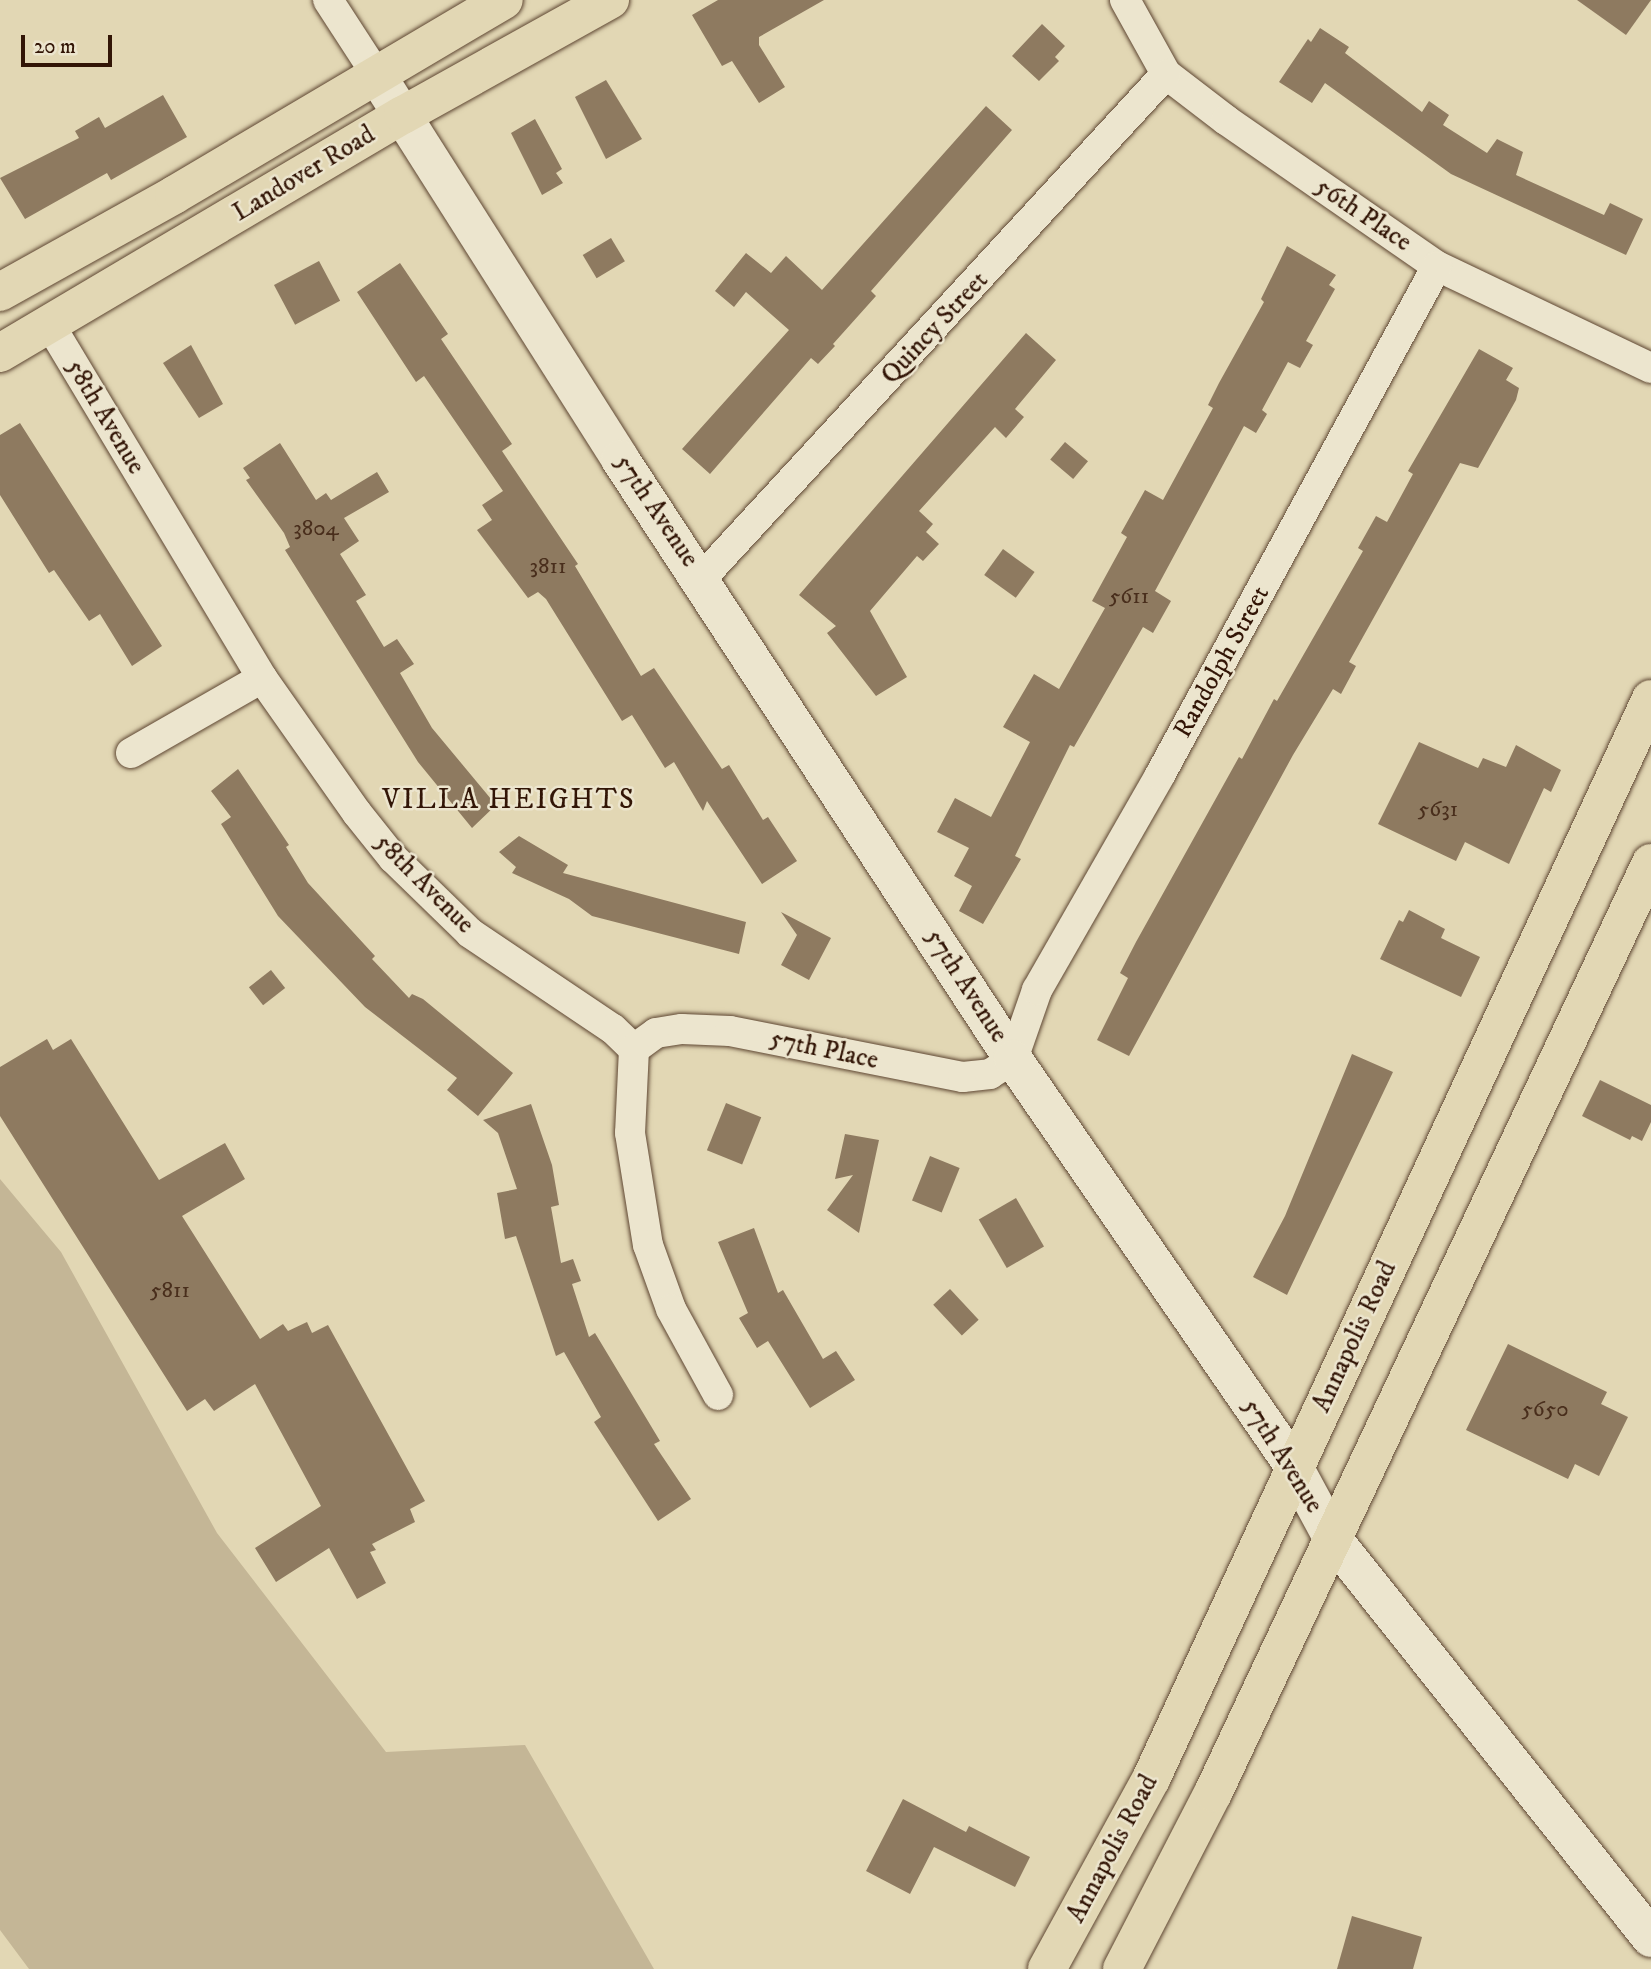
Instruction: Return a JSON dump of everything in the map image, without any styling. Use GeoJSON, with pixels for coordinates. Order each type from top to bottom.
{"type":"FeatureCollection","features":[{"type":"Feature","properties":{"kind":"main road","name":"Landover Road"},"geometry":{"type":"LineString","coordinates":[[0,292],[174,195],[505,0]]}},
{"type":"Feature","properties":{"kind":"main road","name":"Landover Road"},"geometry":{"type":"LineString","coordinates":[[0,353],[403,115],[610,0]]}},
{"type":"Feature","properties":{"kind":"main road","name":"Annapolis Road"},"geometry":{"type":"LineString","coordinates":[[1047,1969],[1151,1779],[1651,699]]}},
{"type":"Feature","properties":{"kind":"main road"},"geometry":{"type":"LineString","coordinates":[[1122,1969],[1168,1886],[1651,863]]}},
{"type":"Feature","properties":{"kind":"street","name":"57th Avenue"},"geometry":{"type":"LineString","coordinates":[[328,0],[613,448],[1013,1059],[1294,1467],[1333,1539],[1651,1938]]}},
{"type":"Feature","properties":{"kind":"street","name":"56th Place"},"geometry":{"type":"LineString","coordinates":[[1125,0],[1166,74],[1437,266],[1651,368]]}},
{"type":"Feature","properties":{"kind":"street","name":"Quincy Street"},"geometry":{"type":"LineString","coordinates":[[701,579],[1166,74]]}},
{"type":"Feature","properties":{"kind":"street","name":"Randolph Street"},"geometry":{"type":"LineString","coordinates":[[1013,1059],[1037,990],[1167,763],[1437,266]]}},
{"type":"Feature","properties":{"kind":"street","name":"58th Avenue"},"geometry":{"type":"LineString","coordinates":[[50,325],[262,678],[393,858],[470,933],[613,1029],[634,1049]]}},
{"type":"Feature","properties":{"kind":"street"},"geometry":{"type":"LineString","coordinates":[[131,753],[262,678]]}},
{"type":"Feature","properties":{"kind":"street","name":"57th Place"},"geometry":{"type":"LineString","coordinates":[[634,1049],[656,1033],[682,1029],[730,1031],[963,1077],[990,1074],[1013,1059]]}},
{"type":"Feature","properties":{"kind":"street"},"geometry":{"type":"LineString","coordinates":[[634,1049],[630,1133],[648,1245],[671,1309],[718,1395]]}},
{"type":"Feature","properties":{"kind":"shaded area"},"geometry":{"type":"Polygon","coordinates":[[[0,1179],[61,1252],[217,1533],[386,1752],[525,1745],[654,1969],[29,1969],[0,1930],[0,1179]]]}},
{"type":"Feature","properties":{"kind":"building"},"geometry":{"type":"Polygon","coordinates":[[[718,0],[824,0],[759,37],[759,45],[785,87],[759,103],[732,61],[722,66],[692,15],[718,0]]]}},
{"type":"Feature","properties":{"kind":"building"},"geometry":{"type":"Polygon","coordinates":[[[1577,0],[1651,0],[1626,35],[1577,0]]]}},
{"type":"Feature","properties":{"kind":"building"},"geometry":{"type":"Polygon","coordinates":[[[1042,24],[1065,46],[1055,57],[1059,61],[1039,81],[1012,56],[1042,24]]]}},
{"type":"Feature","properties":{"kind":"building"},"geometry":{"type":"Polygon","coordinates":[[[1320,28],[1349,47],[1345,53],[1422,112],[1429,101],[1449,115],[1443,125],[1487,153],[1497,139],[1523,152],[1516,175],[1604,215],[1610,203],[1643,219],[1626,255],[1451,174],[1325,83],[1312,103],[1279,82],[1308,39],[1311,42],[1320,28]]]}},
{"type":"Feature","properties":{"kind":"building"},"geometry":{"type":"Polygon","coordinates":[[[606,80],[642,139],[606,159],[575,97],[606,80]]]}},
{"type":"Feature","properties":{"kind":"building"},"geometry":{"type":"Polygon","coordinates":[[[163,95],[187,137],[111,180],[107,173],[25,219],[0,178],[79,138],[75,131],[99,117],[105,128],[163,95]]]}},
{"type":"Feature","properties":{"kind":"building"},"geometry":{"type":"Polygon","coordinates":[[[986,106],[1012,130],[871,291],[876,296],[833,344],[835,346],[818,364],[811,358],[710,474],[682,449],[789,330],[746,292],[734,307],[715,291],[746,253],[771,273],[786,256],[822,290],[986,106]]]}},
{"type":"Feature","properties":{"kind":"building"},"geometry":{"type":"Polygon","coordinates":[[[535,119],[562,169],[556,173],[563,183],[542,195],[511,133],[535,119]]]}},
{"type":"Feature","properties":{"kind":"building"},"geometry":{"type":"Polygon","coordinates":[[[611,238],[625,261],[597,278],[583,255],[611,238]]]}},
{"type":"Feature","properties":{"kind":"building"},"geometry":{"type":"Polygon","coordinates":[[[1287,246],[1336,275],[1329,285],[1335,289],[1306,341],[1313,345],[1300,368],[1288,362],[1262,410],[1267,414],[1256,433],[1244,426],[1155,591],[1171,601],[1153,633],[1143,627],[1074,747],[1070,745],[1015,856],[1021,859],[983,924],[959,911],[972,886],[954,876],[969,848],[937,832],[955,798],[991,817],[1030,742],[1003,727],[1034,674],[1059,689],[1105,608],[1092,601],[1127,537],[1121,533],[1145,490],[1163,500],[1213,408],[1208,405],[1264,302],[1261,299],[1287,246]]]}},
{"type":"Feature","properties":{"kind":"building"},"geometry":{"type":"Polygon","coordinates":[[[319,261],[340,301],[295,325],[274,285],[319,261]]]}},
{"type":"Feature","properties":{"kind":"building"},"geometry":{"type":"Polygon","coordinates":[[[400,263],[448,334],[441,339],[512,444],[502,451],[578,564],[575,566],[641,676],[654,668],[722,769],[729,765],[763,820],[768,817],[797,861],[762,884],[707,801],[703,811],[674,762],[665,768],[632,715],[622,721],[546,599],[538,592],[528,598],[477,530],[492,520],[482,505],[503,491],[424,376],[416,382],[357,292],[400,263]]]}},
{"type":"Feature","properties":{"kind":"building"},"geometry":{"type":"Polygon","coordinates":[[[1026,333],[1056,360],[1015,409],[1024,417],[1006,438],[995,427],[919,511],[933,524],[926,532],[939,544],[923,561],[917,556],[870,611],[907,677],[876,696],[827,633],[836,626],[799,595],[1026,333]]]}},
{"type":"Feature","properties":{"kind":"building"},"geometry":{"type":"Polygon","coordinates":[[[191,345],[223,404],[199,418],[163,363],[191,345]]]}},
{"type":"Feature","properties":{"kind":"building"},"geometry":{"type":"Polygon","coordinates":[[[1479,349],[1513,368],[1506,380],[1519,388],[1516,400],[1478,468],[1460,463],[1349,662],[1356,666],[1341,694],[1333,689],[1293,755],[1129,1056],[1097,1040],[1128,978],[1120,973],[1136,942],[1239,757],[1242,759],[1274,699],[1277,701],[1363,551],[1358,548],[1376,516],[1387,522],[1413,474],[1408,471],[1479,349]]]}},
{"type":"Feature","properties":{"kind":"building"},"geometry":{"type":"Polygon","coordinates":[[[20,423],[162,646],[132,666],[100,614],[89,621],[54,570],[49,573],[0,495],[0,435],[20,423]]]}},
{"type":"Feature","properties":{"kind":"building"},"geometry":{"type":"Polygon","coordinates":[[[1065,442],[1088,461],[1073,479],[1050,460],[1065,442]]]}},
{"type":"Feature","properties":{"kind":"building"},"geometry":{"type":"Polygon","coordinates":[[[280,443],[316,500],[326,493],[331,500],[377,472],[389,492],[344,518],[359,541],[340,554],[366,595],[356,601],[384,647],[397,639],[414,664],[400,673],[432,728],[496,805],[472,828],[418,762],[285,550],[290,547],[284,533],[246,480],[250,478],[243,468],[280,443]]]}},
{"type":"Feature","properties":{"kind":"building"},"geometry":{"type":"Polygon","coordinates":[[[1003,549],[1035,572],[1016,598],[984,575],[1003,549]]]}},
{"type":"Feature","properties":{"kind":"building"},"geometry":{"type":"Polygon","coordinates":[[[1419,742],[1478,768],[1483,758],[1506,767],[1516,745],[1561,770],[1551,792],[1544,788],[1509,864],[1465,842],[1456,861],[1378,824],[1419,742]]]}},
{"type":"Feature","properties":{"kind":"building"},"geometry":{"type":"Polygon","coordinates":[[[238,769],[289,845],[286,847],[308,883],[375,956],[372,959],[409,998],[412,994],[423,999],[513,1073],[478,1116],[447,1090],[457,1078],[365,1007],[278,916],[221,824],[231,817],[211,791],[238,769]]]}},
{"type":"Feature","properties":{"kind":"building"},"geometry":{"type":"Polygon","coordinates":[[[519,836],[568,865],[563,873],[746,922],[739,954],[592,916],[569,899],[512,873],[516,867],[499,852],[519,836]]]}},
{"type":"Feature","properties":{"kind":"building"},"geometry":{"type":"Polygon","coordinates":[[[1409,910],[1445,929],[1441,938],[1480,957],[1461,997],[1380,959],[1399,920],[1403,922],[1409,910]]]}},
{"type":"Feature","properties":{"kind":"building"},"geometry":{"type":"Polygon","coordinates":[[[781,912],[831,938],[809,980],[781,965],[797,935],[781,912]]]}},
{"type":"Feature","properties":{"kind":"building"},"geometry":{"type":"Polygon","coordinates":[[[271,970],[285,988],[263,1005],[249,987],[271,970]]]}},
{"type":"Feature","properties":{"kind":"building"},"geometry":{"type":"Polygon","coordinates":[[[47,1039],[53,1050],[71,1039],[159,1180],[225,1143],[245,1179],[182,1216],[260,1339],[283,1324],[288,1331],[307,1322],[312,1333],[328,1325],[425,1501],[410,1509],[415,1522],[372,1544],[376,1550],[370,1552],[386,1583],[357,1599],[329,1548],[276,1582],[255,1548],[321,1506],[255,1384],[214,1411],[205,1399],[187,1411],[0,1116],[0,1067],[47,1039]]]}},
{"type":"Feature","properties":{"kind":"building"},"geometry":{"type":"Polygon","coordinates":[[[1352,1054],[1393,1072],[1287,1295],[1253,1277],[1285,1216],[1352,1054]]]}},
{"type":"Feature","properties":{"kind":"building"},"geometry":{"type":"Polygon","coordinates":[[[1600,1080],[1651,1105],[1651,1122],[1642,1141],[1632,1136],[1630,1140],[1582,1116],[1600,1080]]]}},
{"type":"Feature","properties":{"kind":"building"},"geometry":{"type":"Polygon","coordinates":[[[726,1103],[761,1117],[742,1165],[707,1150],[726,1103]]]}},
{"type":"Feature","properties":{"kind":"building"},"geometry":{"type":"Polygon","coordinates":[[[531,1104],[552,1165],[559,1205],[551,1207],[561,1263],[573,1259],[581,1281],[572,1284],[589,1337],[595,1333],[660,1441],[654,1444],[691,1499],[658,1521],[594,1422],[601,1417],[564,1352],[556,1356],[516,1236],[505,1239],[497,1193],[517,1189],[498,1133],[483,1120],[531,1104]]]}},
{"type":"Feature","properties":{"kind":"building"},"geometry":{"type":"Polygon","coordinates":[[[845,1134],[879,1140],[859,1233],[827,1210],[853,1175],[835,1179],[845,1134]]]}},
{"type":"Feature","properties":{"kind":"building"},"geometry":{"type":"Polygon","coordinates":[[[930,1156],[960,1168],[942,1212],[912,1201],[930,1156]]]}},
{"type":"Feature","properties":{"kind":"building"},"geometry":{"type":"Polygon","coordinates":[[[1016,1198],[1044,1246],[1007,1268],[979,1220],[1016,1198]]]}},
{"type":"Feature","properties":{"kind":"building"},"geometry":{"type":"Polygon","coordinates":[[[754,1228],[778,1293],[783,1290],[823,1359],[836,1351],[855,1380],[810,1408],[768,1341],[757,1348],[739,1318],[748,1313],[718,1242],[754,1228]]]}},
{"type":"Feature","properties":{"kind":"building"},"geometry":{"type":"Polygon","coordinates":[[[950,1289],[979,1320],[962,1335],[933,1305],[950,1289]]]}},
{"type":"Feature","properties":{"kind":"building"},"geometry":{"type":"Polygon","coordinates":[[[1508,1344],[1607,1392],[1601,1404],[1628,1417],[1599,1476],[1575,1464],[1568,1479],[1466,1430],[1508,1344]]]}},
{"type":"Feature","properties":{"kind":"building"},"geometry":{"type":"Polygon","coordinates":[[[903,1799],[966,1832],[969,1826],[1030,1857],[1015,1887],[934,1847],[910,1894],[866,1871],[903,1799]]]}},
{"type":"Feature","properties":{"kind":"building"},"geometry":{"type":"Polygon","coordinates":[[[1352,1916],[1422,1937],[1413,1969],[1337,1969],[1352,1916]]]}},
{"type":"Feature","properties":{"kind":"district","name":"VILLA HEIGHTS"},"geometry":{"type":"Point","coordinates":[509,800]}}]}
